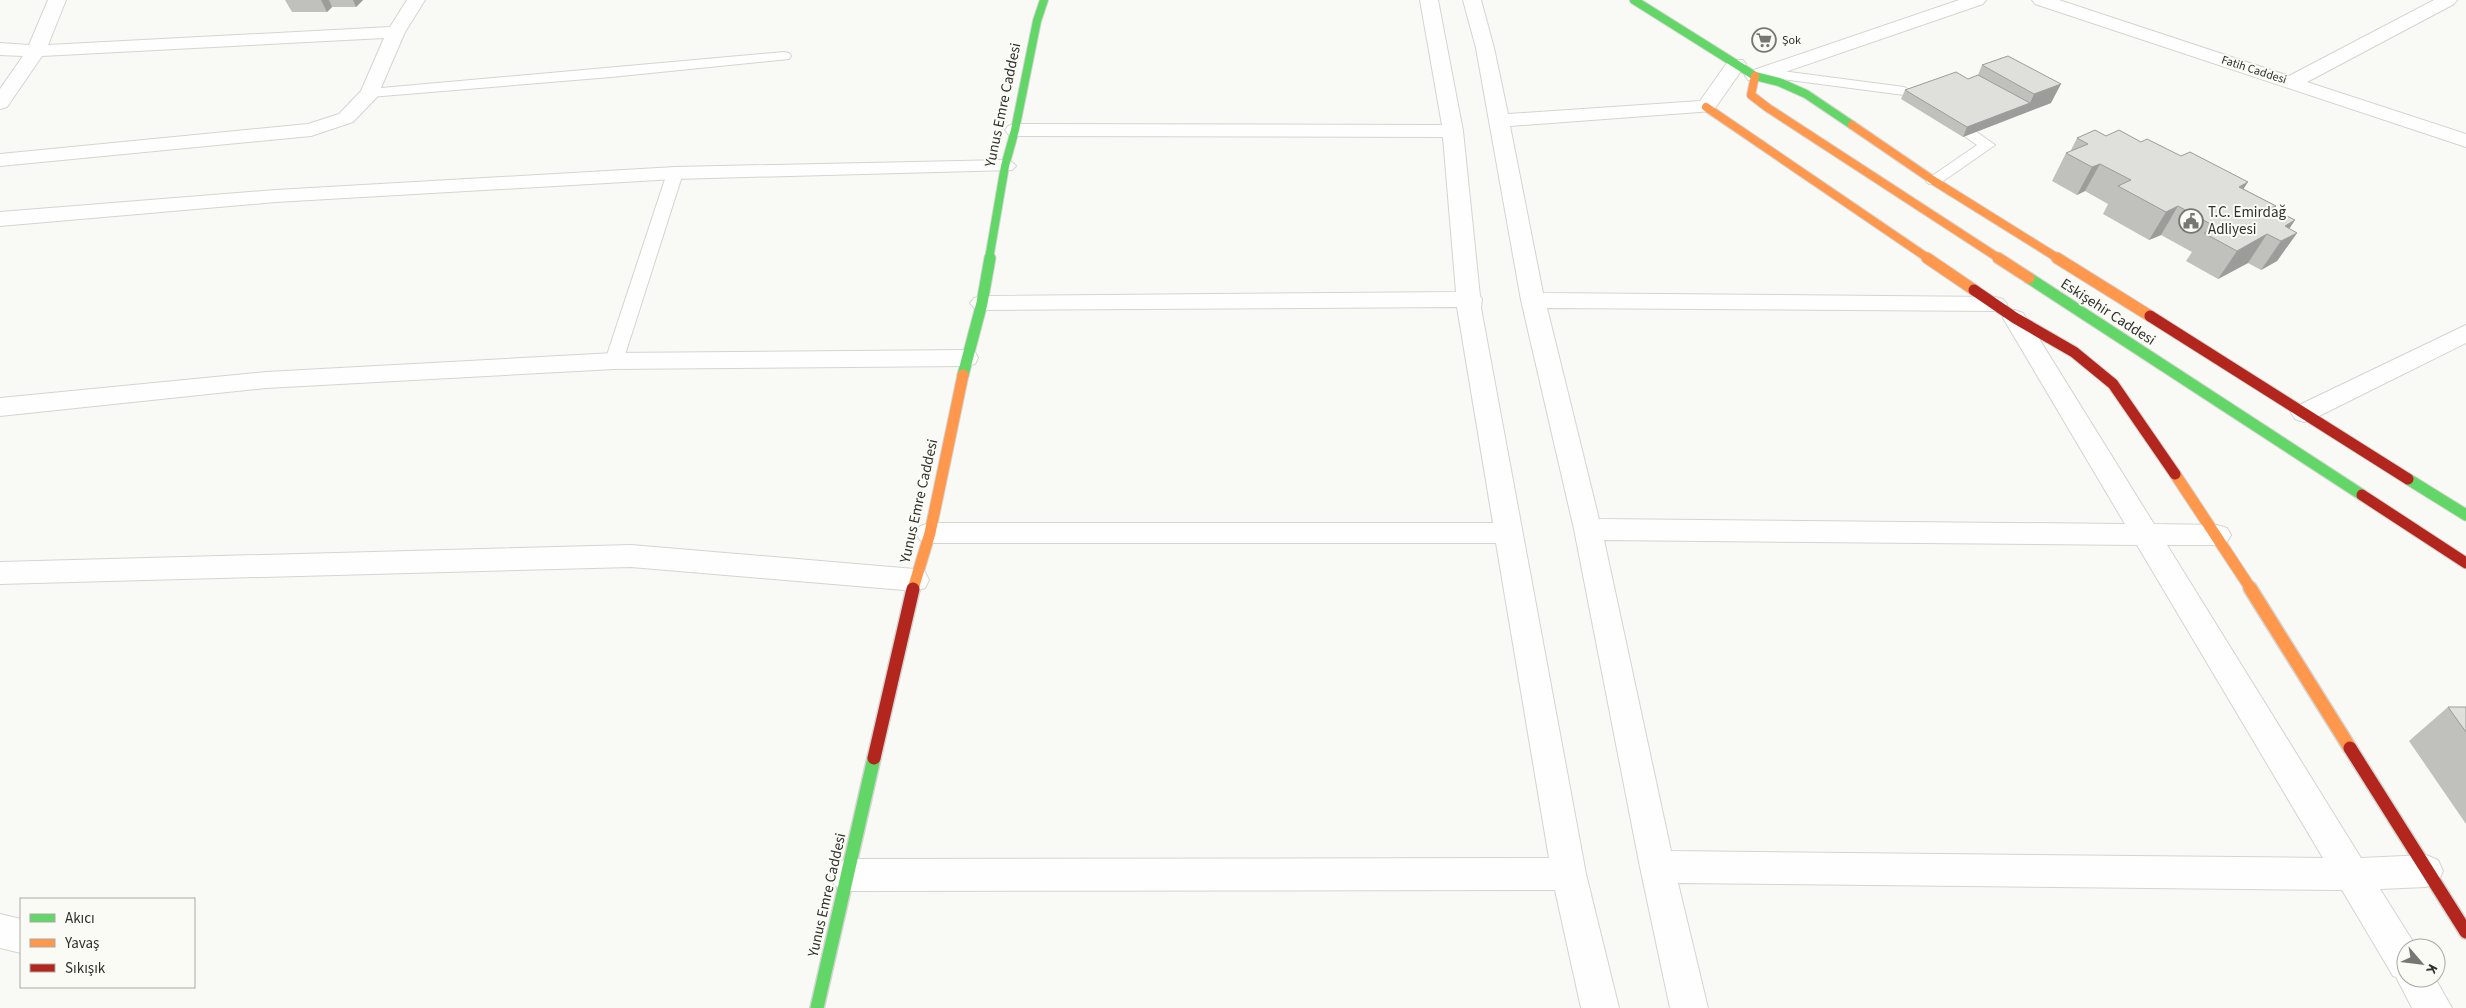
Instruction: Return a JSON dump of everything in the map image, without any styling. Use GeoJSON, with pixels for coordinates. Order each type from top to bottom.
{"type":"FeatureCollection","features":[{"type":"Feature","properties":{"kind":"street"},"geometry":{"type":"LineString","coordinates":[[0,103],[36,51],[57,0]]}},
{"type":"Feature","properties":{"kind":"street"},"geometry":{"type":"LineString","coordinates":[[0,160],[311,130],[346,118],[370,93],[396,32],[416,0]]}},
{"type":"Feature","properties":{"kind":"street","name":"Yunus Emre Caddesi"},"geometry":{"type":"LineString","coordinates":[[817,1008],[915,580],[930,533],[966,358],[982,303],[1005,166],[1016,130],[1036,22],[1044,0]]}},
{"type":"Feature","properties":{"kind":"street"},"geometry":{"type":"LineString","coordinates":[[1429,0],[1453,131],[1470,308],[1569,874],[1600,1008]]}},
{"type":"Feature","properties":{"kind":"street"},"geometry":{"type":"LineString","coordinates":[[1472,0],[1485,48],[1533,300],[1588,529],[1657,867],[1689,1008]]}},
{"type":"Feature","properties":{"kind":"street","name":"Eskişehir Caddesi"},"geometry":{"type":"LineString","coordinates":[[1634,0],[1755,76],[1779,82],[1806,94],[1934,181],[2466,515]]}},
{"type":"Feature","properties":{"kind":"street"},"geometry":{"type":"LineString","coordinates":[[1755,76],[1977,0]]}},
{"type":"Feature","properties":{"kind":"street","name":"Fatih Caddesi"},"geometry":{"type":"LineString","coordinates":[[2041,0],[2466,141]]}},
{"type":"Feature","properties":{"kind":"street"},"geometry":{"type":"LineString","coordinates":[[2290,83],[2448,0]]}},
{"type":"Feature","properties":{"kind":"street"},"geometry":{"type":"LineString","coordinates":[[0,49],[36,51],[396,32]]}},
{"type":"Feature","properties":{"kind":"street"},"geometry":{"type":"LineString","coordinates":[[1706,107],[1736,64]]}},
{"type":"Feature","properties":{"kind":"street","name":"Eskişehir Caddesi"},"geometry":{"type":"LineString","coordinates":[[1755,76],[1751,94],[1768,108],[2466,563]]}},
{"type":"Feature","properties":{"kind":"street"},"geometry":{"type":"LineString","coordinates":[[1498,121],[1706,107],[2005,311],[2074,352],[2113,384],[2217,535],[2466,932]]}},
{"type":"Feature","properties":{"kind":"street"},"geometry":{"type":"LineString","coordinates":[[1016,130],[1453,131]]}},
{"type":"Feature","properties":{"kind":"street"},"geometry":{"type":"LineString","coordinates":[[0,219],[276,196],[675,173],[1005,166]]}},
{"type":"Feature","properties":{"kind":"street"},"geometry":{"type":"LineString","coordinates":[[982,303],[1470,300]]}},
{"type":"Feature","properties":{"kind":"street"},"geometry":{"type":"LineString","coordinates":[[1533,300],[2005,311]]}},
{"type":"Feature","properties":{"kind":"street"},"geometry":{"type":"LineString","coordinates":[[2005,311],[2147,536],[2396,947]]}},
{"type":"Feature","properties":{"kind":"street"},"geometry":{"type":"LineString","coordinates":[[2304,413],[2466,333]]}},
{"type":"Feature","properties":{"kind":"street"},"geometry":{"type":"LineString","coordinates":[[0,407],[266,380],[614,361],[966,358]]}},
{"type":"Feature","properties":{"kind":"street"},"geometry":{"type":"LineString","coordinates":[[1588,529],[2147,536],[2217,535]]}},
{"type":"Feature","properties":{"kind":"street"},"geometry":{"type":"LineString","coordinates":[[930,533],[1510,533]]}},
{"type":"Feature","properties":{"kind":"street"},"geometry":{"type":"LineString","coordinates":[[0,573],[631,556],[915,580]]}},
{"type":"Feature","properties":{"kind":"street"},"geometry":{"type":"LineString","coordinates":[[1657,867],[2352,874],[2426,871]]}},
{"type":"Feature","properties":{"kind":"street"},"geometry":{"type":"LineString","coordinates":[[847,875],[1569,874]]}},
{"type":"Feature","properties":{"kind":"street"},"geometry":{"type":"LineString","coordinates":[[0,931],[20,936]]}},
{"type":"Feature","properties":{"kind":"street"},"geometry":{"type":"LineString","coordinates":[[2420,988],[2433,1008]]}},
{"type":"Feature","properties":{"kind":"lane"},"geometry":{"type":"LineString","coordinates":[[370,93],[611,74],[784,56]]}},
{"type":"Feature","properties":{"kind":"lane"},"geometry":{"type":"LineString","coordinates":[[1755,76],[1782,75],[1904,91]]}},
{"type":"Feature","properties":{"kind":"lane"},"geometry":{"type":"LineString","coordinates":[[1934,181],[1987,145],[1962,128]]}},
{"type":"Feature","properties":{"kind":"lane"},"geometry":{"type":"LineString","coordinates":[[614,361],[675,173]]}},
{"type":"Feature","properties":{"kind":"building"},"geometry":{"type":"Polygon","coordinates":[[[2008,56],[2061,84],[2034,94],[1982,65],[2008,56]]]}},
{"type":"Feature","properties":{"kind":"building"},"geometry":{"type":"Polygon","coordinates":[[[1956,72],[1968,79],[1978,75],[2030,103],[1967,127],[1905,90],[1956,72]]]}},
{"type":"Feature","properties":{"kind":"building"},"geometry":{"type":"Polygon","coordinates":[[[2095,130],[2106,136],[2119,130],[2141,142],[2147,139],[2181,156],[2190,152],[2248,182],[2239,187],[2276,206],[2271,208],[2295,220],[2285,226],[2297,233],[2281,241],[2267,234],[2237,251],[2204,233],[2216,227],[2178,206],[2166,212],[2118,186],[2131,180],[2100,164],[2092,167],[2066,153],[2088,144],[2077,138],[2095,130]]]}},
{"type":"Feature","properties":{"kind":"building"},"geometry":{"type":"Polygon","coordinates":[[[2448,707],[2466,707],[2466,732],[2448,707]]]}},
{"type":"Feature","properties":{"kind":"traffic: fast"},"geometry":{"type":"LineString","coordinates":[[963,375],[982,303],[1005,166],[1015,130],[1037,21],[1044,0]]}},
{"type":"Feature","properties":{"kind":"traffic: fast"},"geometry":{"type":"LineString","coordinates":[[1634,0],[1755,76],[1779,82],[1806,94],[1852,125]]}},
{"type":"Feature","properties":{"kind":"traffic: fast"},"geometry":{"type":"LineString","coordinates":[[2029,278],[2362,495]]}},
{"type":"Feature","properties":{"kind":"traffic: fast"},"geometry":{"type":"LineString","coordinates":[[2408,479],[2466,515]]}},
{"type":"Feature","properties":{"kind":"traffic: fast"},"geometry":{"type":"LineString","coordinates":[[817,1008],[874,758]]}},
{"type":"Feature","properties":{"kind":"traffic: slow"},"geometry":{"type":"LineString","coordinates":[[1755,76],[1751,95],[1768,108],[2029,278]]}},
{"type":"Feature","properties":{"kind":"traffic: slow"},"geometry":{"type":"LineString","coordinates":[[1706,107],[1974,290]]}},
{"type":"Feature","properties":{"kind":"traffic: slow"},"geometry":{"type":"LineString","coordinates":[[1852,125],[1934,181],[2150,316]]}},
{"type":"Feature","properties":{"kind":"traffic: slow"},"geometry":{"type":"LineString","coordinates":[[913,589],[930,533],[963,375]]}},
{"type":"Feature","properties":{"kind":"traffic: slow"},"geometry":{"type":"LineString","coordinates":[[2175,474],[2217,535],[2350,748]]}},
{"type":"Feature","properties":{"kind":"traffic: jam"},"geometry":{"type":"LineString","coordinates":[[1974,290],[2015,318],[2074,352],[2113,384],[2175,474]]}},
{"type":"Feature","properties":{"kind":"traffic: jam"},"geometry":{"type":"LineString","coordinates":[[2150,316],[2408,479]]}},
{"type":"Feature","properties":{"kind":"traffic: jam"},"geometry":{"type":"LineString","coordinates":[[2362,495],[2466,563]]}},
{"type":"Feature","properties":{"kind":"traffic: jam"},"geometry":{"type":"LineString","coordinates":[[874,758],[913,589]]}},
{"type":"Feature","properties":{"kind":"traffic: jam"},"geometry":{"type":"LineString","coordinates":[[2350,748],[2466,932]]}},
{"type":"Feature","properties":{"kind":"place","name":"Şok"},"geometry":{"type":"Point","coordinates":[1764,40]}},
{"type":"Feature","properties":{"kind":"place","name":"T.C. Emirdağ Adliyesi"},"geometry":{"type":"Point","coordinates":[2191,221]}}]}
